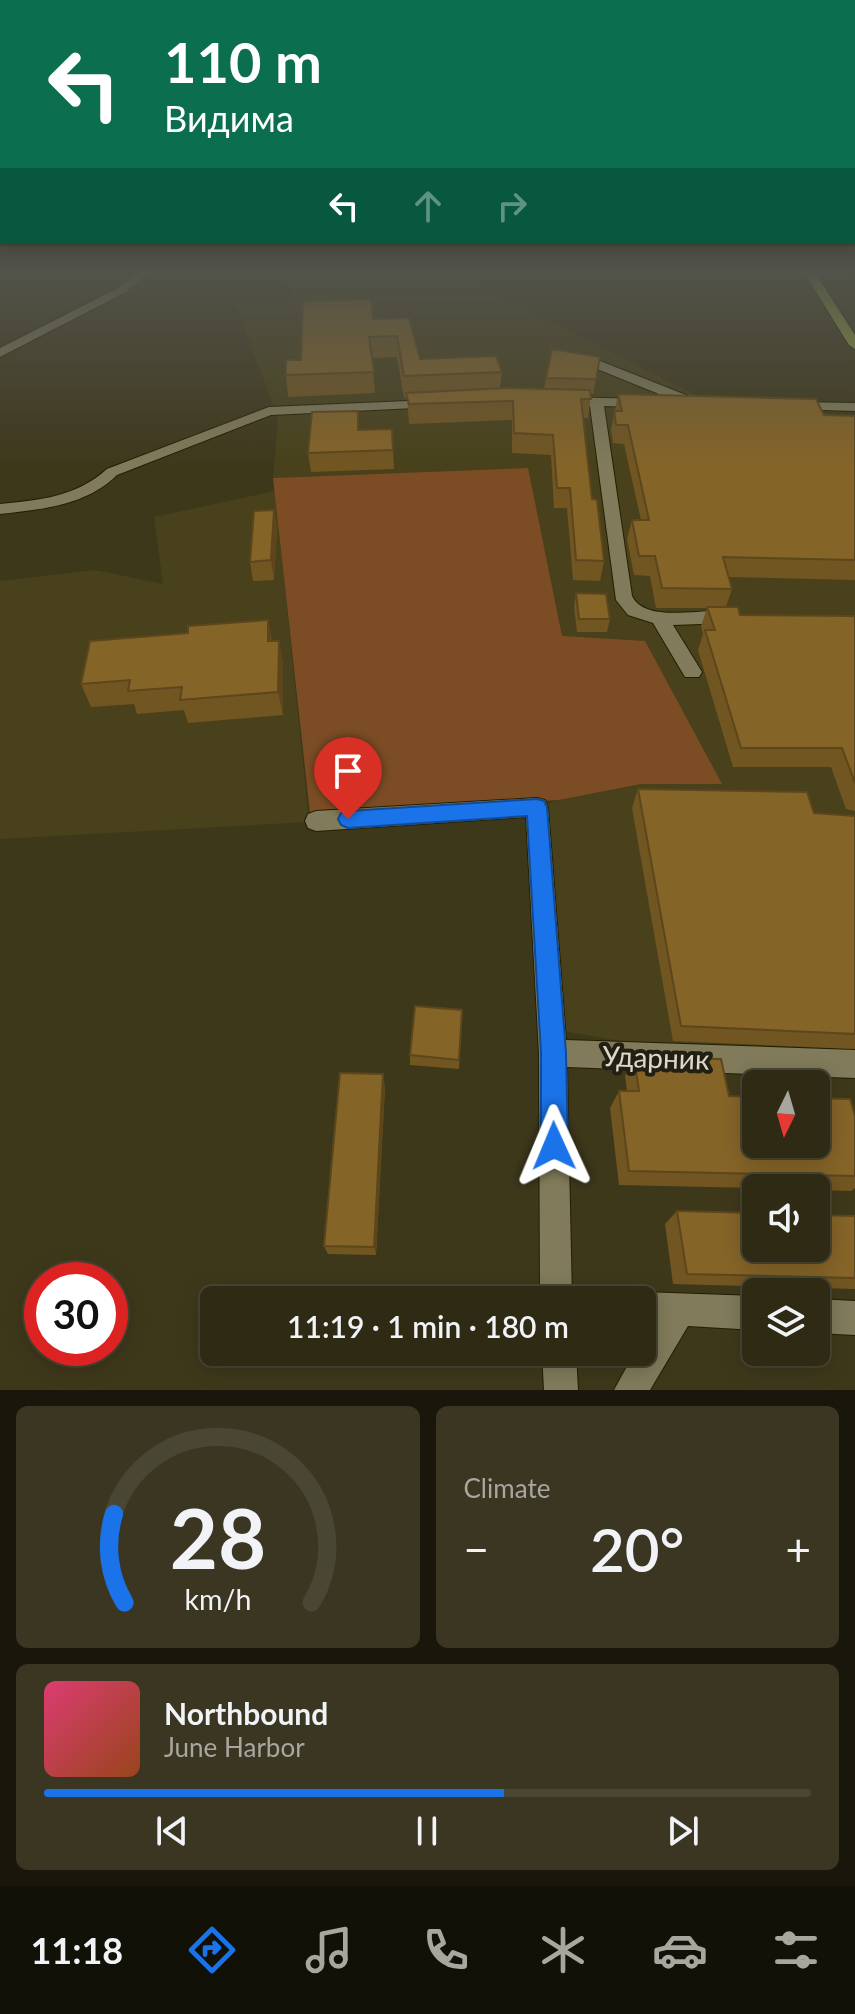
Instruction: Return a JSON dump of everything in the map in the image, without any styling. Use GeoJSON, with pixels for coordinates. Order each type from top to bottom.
{"type":"FeatureCollection","features":[{"type":"Feature","properties":{"kind":"street"},"geometry":{"type":"LineString","coordinates":[[0,353],[33,336]]}},
{"type":"Feature","properties":{"kind":"street"},"geometry":{"type":"LineString","coordinates":[[590,361],[696,404]]}},
{"type":"Feature","properties":{"kind":"street"},"geometry":{"type":"LineString","coordinates":[[548,401],[712,404]]}},
{"type":"Feature","properties":{"kind":"street"},"geometry":{"type":"LineString","coordinates":[[596,401],[623,596],[628,607],[636,613],[659,617],[750,617]]}},
{"type":"Feature","properties":{"kind":"street"},"geometry":{"type":"LineString","coordinates":[[0,509],[58,501],[97,489],[112,472],[269,411],[454,403]]}},
{"type":"Feature","properties":{"kind":"street"},"geometry":{"type":"LineString","coordinates":[[775,406],[855,407]]}},
{"type":"Feature","properties":{"kind":"street"},"geometry":{"type":"LineString","coordinates":[[659,617],[692,672]]}},
{"type":"Feature","properties":{"kind":"street"},"geometry":{"type":"LineString","coordinates":[[316,821],[537,807],[553,1053],[556,1286]]}},
{"type":"Feature","properties":{"kind":"street","name":"Ударник"},"geometry":{"type":"LineString","coordinates":[[553,1053],[855,1064]]}},
{"type":"Feature","properties":{"kind":"street"},"geometry":{"type":"LineString","coordinates":[[656,1309],[742,1312]]}},
{"type":"Feature","properties":{"kind":"street"},"geometry":{"type":"LineString","coordinates":[[631,1390],[679,1310]]}},
{"type":"Feature","properties":{"kind":"street"},"geometry":{"type":"LineString","coordinates":[[830,1317],[855,1318]]}},
{"type":"Feature","properties":{"kind":"street"},"geometry":{"type":"LineString","coordinates":[[560,1366],[561,1390]]}},
{"type":"Feature","properties":{"kind":"shaded area"},"geometry":{"type":"Polygon","coordinates":[[[247,336],[579,336],[735,415],[855,418],[855,1061],[675,1051],[552,1029],[537,807],[641,784],[722,783],[562,636],[527,468],[273,478],[278,418],[247,336]]]}},
{"type":"Feature","properties":{"kind":"shaded area"},"geometry":{"type":"Polygon","coordinates":[[[528,468],[562,636],[645,641],[722,784],[641,784],[559,800],[310,813],[273,478],[528,468]]]}},
{"type":"Feature","properties":{"kind":"shaded area"},"geometry":{"type":"Polygon","coordinates":[[[275,491],[309,822],[0,839],[0,581],[95,570],[163,584],[154,517],[275,491]]]}},
{"type":"Feature","properties":{"kind":"building"},"geometry":{"type":"Polygon","coordinates":[[[302,336],[414,336],[420,359],[496,356],[502,372],[404,376],[397,336],[369,337],[374,372],[286,375],[286,360],[301,360],[302,336]]]}},
{"type":"Feature","properties":{"kind":"building"},"geometry":{"type":"Polygon","coordinates":[[[552,349],[600,357],[596,379],[546,378],[552,349]]]}},
{"type":"Feature","properties":{"kind":"building"},"geometry":{"type":"Polygon","coordinates":[[[506,388],[590,390],[591,399],[581,399],[592,499],[597,500],[604,561],[576,560],[570,488],[557,488],[553,435],[514,433],[513,401],[409,404],[406,393],[506,388]]]}},
{"type":"Feature","properties":{"kind":"building"},"geometry":{"type":"Polygon","coordinates":[[[618,394],[816,399],[824,415],[855,416],[855,560],[723,557],[732,589],[662,588],[655,556],[639,556],[632,520],[649,520],[628,425],[616,425],[614,411],[622,411],[618,394]]]}},
{"type":"Feature","properties":{"kind":"building"},"geometry":{"type":"Polygon","coordinates":[[[358,411],[358,430],[392,429],[393,450],[308,453],[312,412],[358,411]]]}},
{"type":"Feature","properties":{"kind":"building"},"geometry":{"type":"Polygon","coordinates":[[[274,510],[271,560],[250,562],[254,511],[274,510]]]}},
{"type":"Feature","properties":{"kind":"building"},"geometry":{"type":"Polygon","coordinates":[[[576,593],[606,594],[610,619],[579,619],[576,593]]]}},
{"type":"Feature","properties":{"kind":"building"},"geometry":{"type":"Polygon","coordinates":[[[707,607],[738,607],[740,615],[855,616],[855,783],[842,748],[741,748],[705,630],[715,630],[707,607]]]}},
{"type":"Feature","properties":{"kind":"building"},"geometry":{"type":"Polygon","coordinates":[[[268,620],[268,641],[279,641],[278,692],[180,700],[182,687],[128,691],[130,680],[81,684],[90,641],[188,633],[188,626],[268,620]]]}},
{"type":"Feature","properties":{"kind":"building"},"geometry":{"type":"Polygon","coordinates":[[[638,789],[807,792],[814,813],[855,816],[855,1034],[681,1026],[638,789]]]}},
{"type":"Feature","properties":{"kind":"building"},"geometry":{"type":"Polygon","coordinates":[[[415,1006],[462,1010],[459,1060],[410,1055],[415,1006]]]}},
{"type":"Feature","properties":{"kind":"building"},"geometry":{"type":"Polygon","coordinates":[[[634,1057],[721,1059],[729,1096],[742,1096],[742,1158],[830,1158],[830,1098],[850,1099],[855,1116],[855,1176],[629,1171],[619,1091],[639,1091],[634,1057]]]}},
{"type":"Feature","properties":{"kind":"building"},"geometry":{"type":"Polygon","coordinates":[[[340,1073],[383,1074],[374,1247],[324,1246],[340,1073]]]}},
{"type":"Feature","properties":{"kind":"building"},"geometry":{"type":"Polygon","coordinates":[[[677,1211],[742,1213],[742,1262],[830,1262],[830,1215],[855,1216],[855,1278],[687,1274],[677,1211]]]}},
{"type":"Feature","properties":{"kind":"route"},"geometry":{"type":"LineString","coordinates":[[348,819],[537,807],[553,1053],[554,1146]]}}]}
